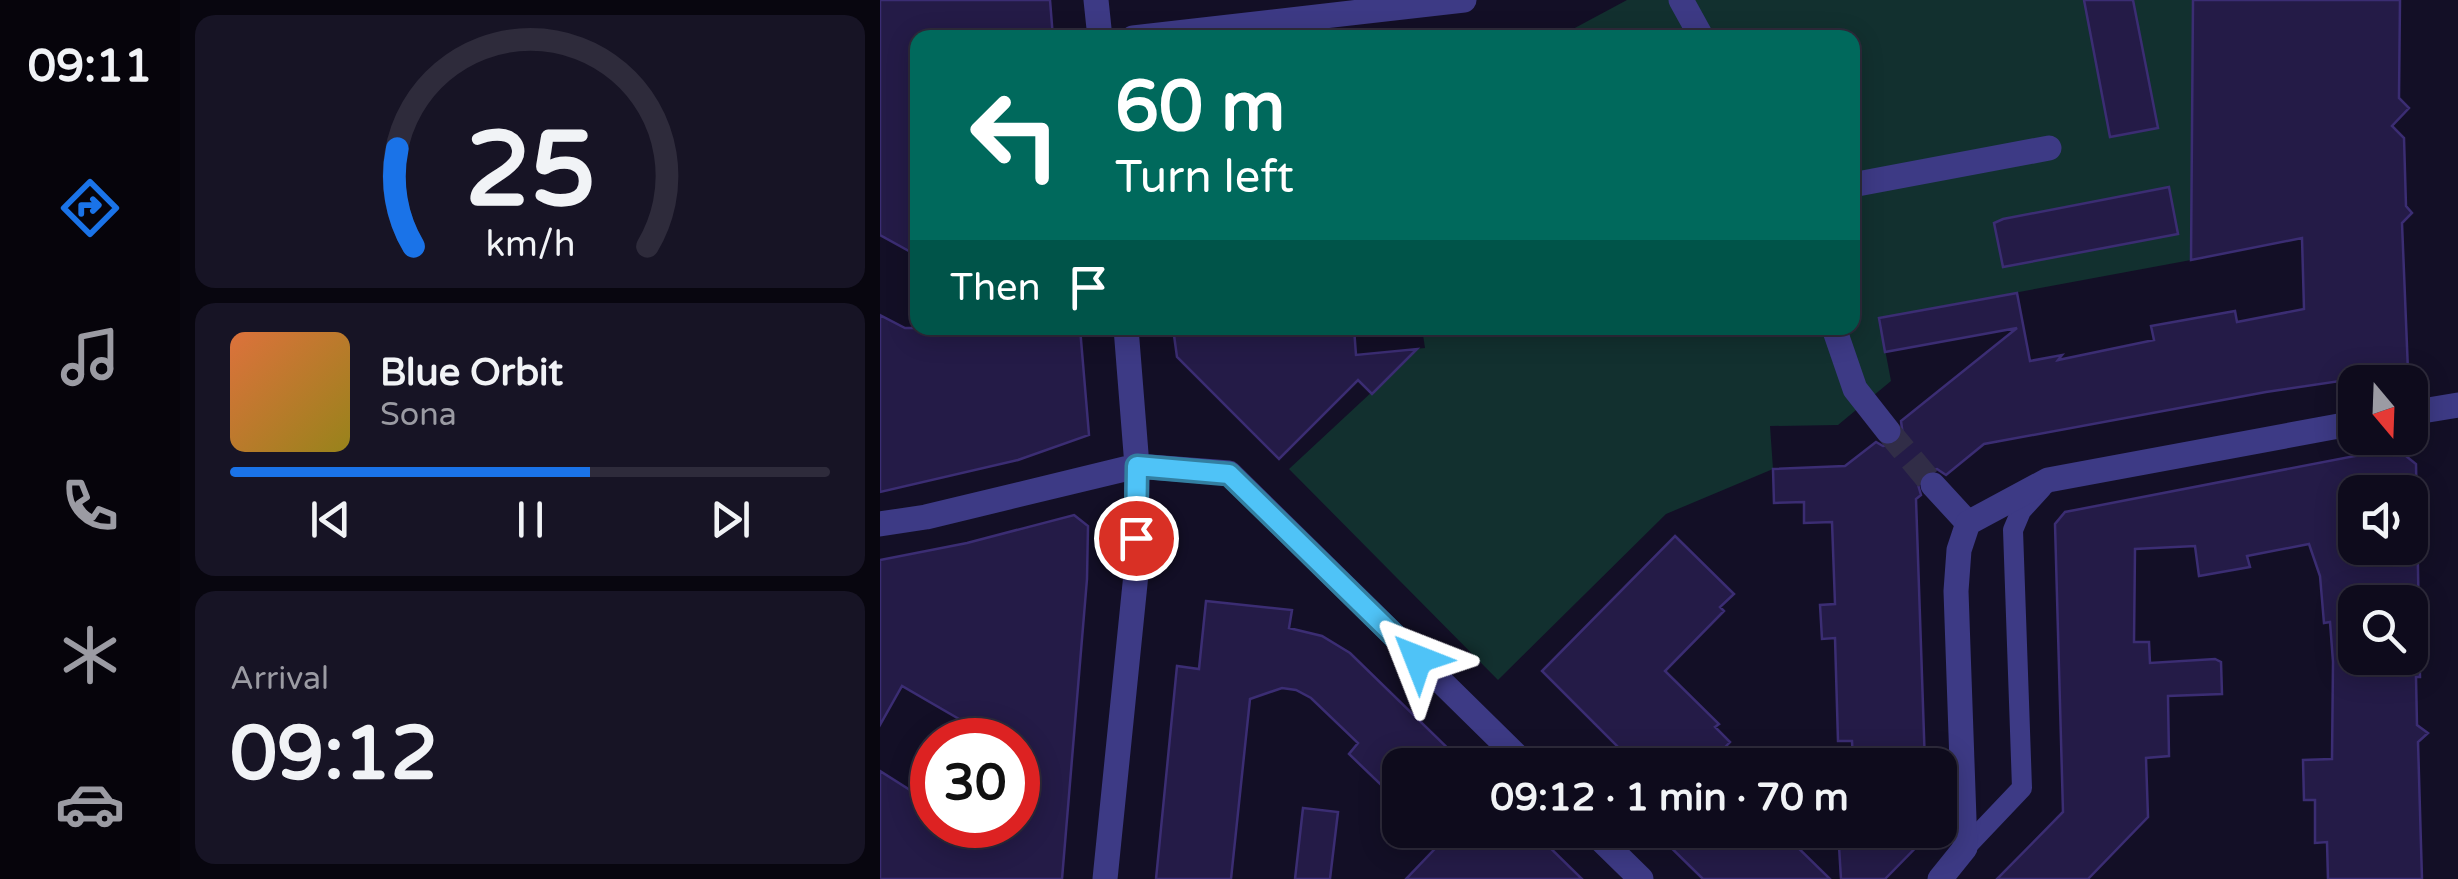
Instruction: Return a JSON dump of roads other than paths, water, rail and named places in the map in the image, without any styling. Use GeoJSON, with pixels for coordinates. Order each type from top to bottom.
{"type":"FeatureCollection","features":[{"type":"Feature","properties":{"kind":"street"},"geometry":{"type":"LineString","coordinates":[[1096,0],[1099,30]]}},
{"type":"Feature","properties":{"kind":"street"},"geometry":{"type":"LineString","coordinates":[[1203,30],[1464,0]]}},
{"type":"Feature","properties":{"kind":"street"},"geometry":{"type":"LineString","coordinates":[[1680,0],[1697,30]]}},
{"type":"Feature","properties":{"kind":"street"},"geometry":{"type":"LineString","coordinates":[[1860,183],[2048,148]]}},
{"type":"Feature","properties":{"kind":"street"},"geometry":{"type":"LineString","coordinates":[[1105,879],[1136,574],[1137,466],[1127,335]]}},
{"type":"Feature","properties":{"kind":"street"},"geometry":{"type":"LineString","coordinates":[[1837,335],[1856,389],[1888,431]]}},
{"type":"Feature","properties":{"kind":"street"},"geometry":{"type":"LineString","coordinates":[[2428,411],[2458,405]]}},
{"type":"Feature","properties":{"kind":"street"},"geometry":{"type":"LineString","coordinates":[[1940,879],[1965,848],[1956,591],[1960,550],[1968,523],[2048,480],[2338,426]]}},
{"type":"Feature","properties":{"kind":"street"},"geometry":{"type":"LineString","coordinates":[[880,524],[926,517],[1137,466],[1229,474],[1509,748]]}},
{"type":"Feature","properties":{"kind":"street"},"geometry":{"type":"LineString","coordinates":[[1933,485],[1968,523]]}},
{"type":"Feature","properties":{"kind":"street"},"geometry":{"type":"LineString","coordinates":[[1609,848],[1641,879]]}},
{"type":"Feature","properties":{"kind":"lane"},"geometry":{"type":"LineString","coordinates":[[1965,848],[2022,788],[2013,530],[2021,511],[2048,480]]}},
{"type":"Feature","properties":{"kind":"tunnel"},"geometry":{"type":"LineString","coordinates":[[1888,431],[1933,485]]}}]}
